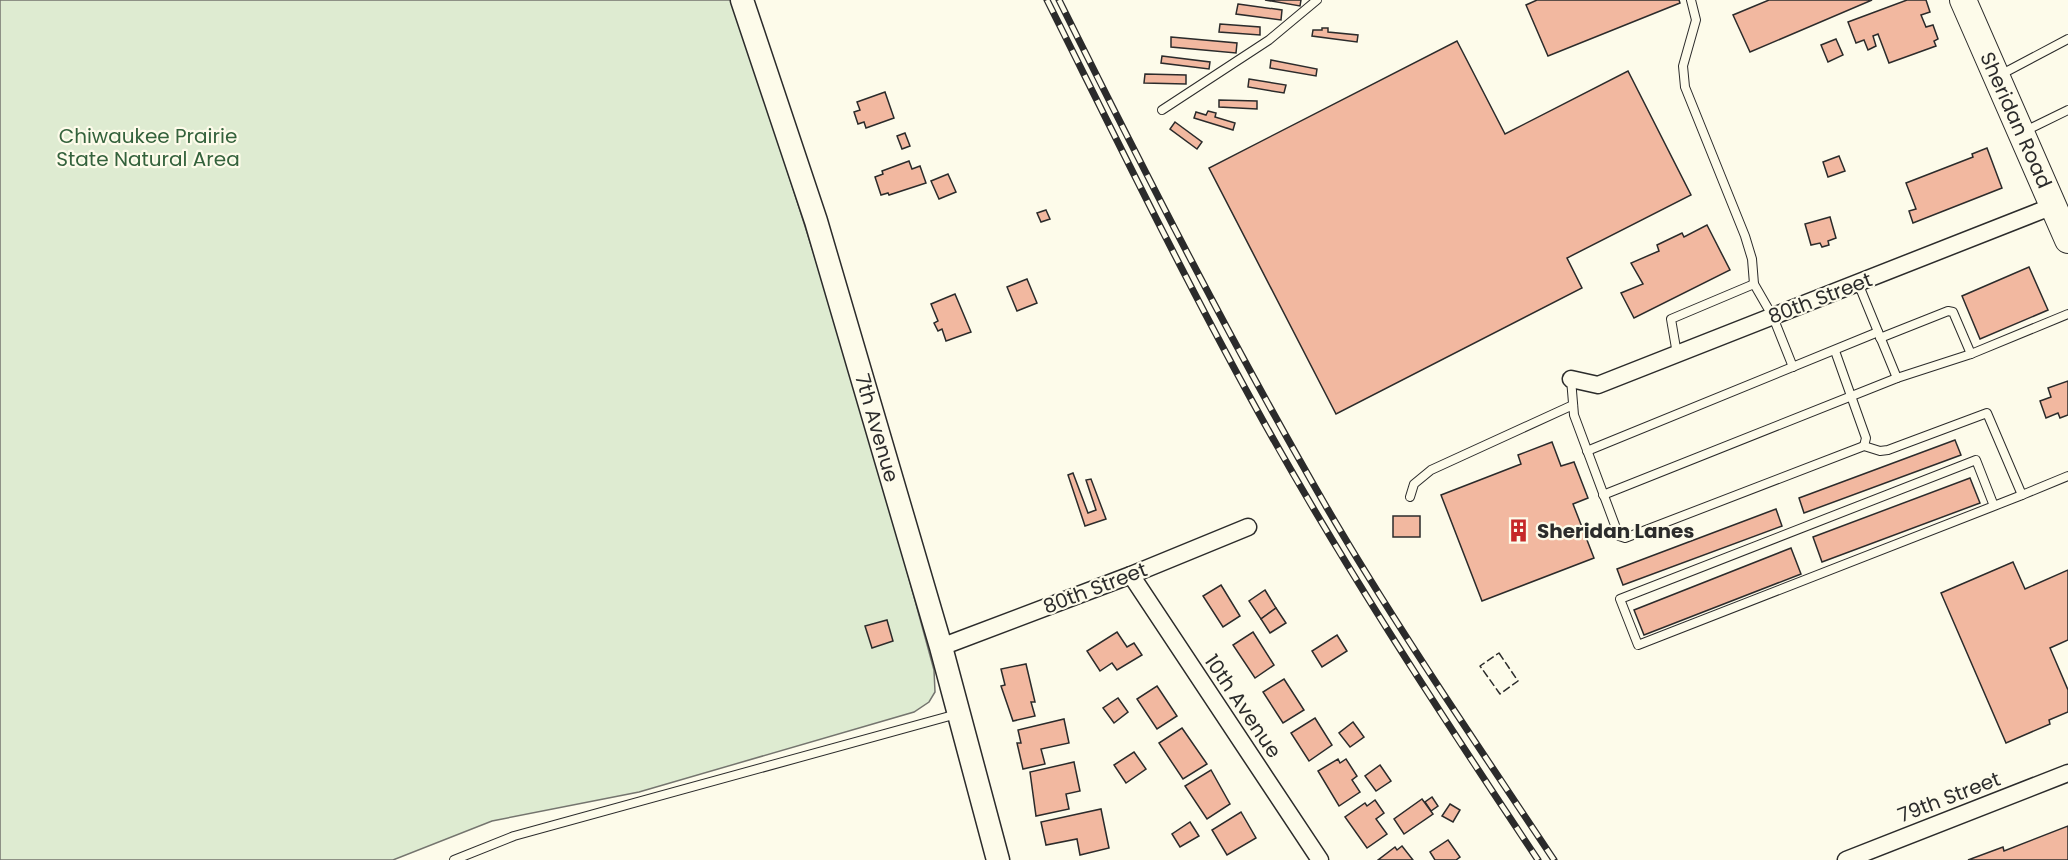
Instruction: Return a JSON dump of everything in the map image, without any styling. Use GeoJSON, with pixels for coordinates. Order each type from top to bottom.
{"type":"FeatureCollection","features":[{"type":"Feature","properties":{"kind":"main road","name":"Sheridan Road"},"geometry":{"type":"LineString","coordinates":[[1963,0],[2021,133],[2061,203],[2068,240]]}},
{"type":"Feature","properties":{"kind":"street","name":"7th Avenue"},"geometry":{"type":"LineString","coordinates":[[742,0],[816,221],[940,647],[998,860]]}},
{"type":"Feature","properties":{"kind":"street","name":"80th Street"},"geometry":{"type":"LineString","coordinates":[[1571,379],[1598,385],[2061,203]]}},
{"type":"Feature","properties":{"kind":"street","name":"80th Street"},"geometry":{"type":"LineString","coordinates":[[940,647],[1131,575],[1248,526]]}},
{"type":"Feature","properties":{"kind":"street","name":"10th Avenue"},"geometry":{"type":"LineString","coordinates":[[1131,575],[1320,860]]}},
{"type":"Feature","properties":{"kind":"street","name":"79th Street"},"geometry":{"type":"LineString","coordinates":[[1846,860],[2068,773]]}},
{"type":"Feature","properties":{"kind":"lane"},"geometry":{"type":"LineString","coordinates":[[1162,110],[1269,40],[1317,0]]}},
{"type":"Feature","properties":{"kind":"lane"},"geometry":{"type":"LineString","coordinates":[[1691,0],[1696,20],[1683,66],[1685,87],[1745,236],[1752,259],[1754,284],[1773,317],[1793,367]]}},
{"type":"Feature","properties":{"kind":"lane"},"geometry":{"type":"LineString","coordinates":[[1997,76],[2068,39]]}},
{"type":"Feature","properties":{"kind":"lane"},"geometry":{"type":"LineString","coordinates":[[2021,133],[2068,110]]}},
{"type":"Feature","properties":{"kind":"lane"},"geometry":{"type":"LineString","coordinates":[[1858,283],[1897,378]]}},
{"type":"Feature","properties":{"kind":"lane"},"geometry":{"type":"LineString","coordinates":[[1677,354],[1671,319],[1754,284]]}},
{"type":"Feature","properties":{"kind":"lane"},"geometry":{"type":"LineString","coordinates":[[1587,451],[1835,351],[1953,312],[1971,354]]}},
{"type":"Feature","properties":{"kind":"lane"},"geometry":{"type":"LineString","coordinates":[[1603,495],[1897,378],[1971,354],[2068,314]]}},
{"type":"Feature","properties":{"kind":"lane"},"geometry":{"type":"LineString","coordinates":[[1835,351],[1866,438],[1864,446]]}},
{"type":"Feature","properties":{"kind":"lane"},"geometry":{"type":"LineString","coordinates":[[1571,379],[1574,415],[1619,536],[1625,538],[1864,446],[1880,451],[1888,450],[1987,412],[2022,495]]}},
{"type":"Feature","properties":{"kind":"lane"},"geometry":{"type":"LineString","coordinates":[[1410,497],[1413,484],[1431,470],[1573,405]]}},
{"type":"Feature","properties":{"kind":"lane"},"geometry":{"type":"LineString","coordinates":[[1994,506],[1976,460],[1620,599],[1638,645],[1994,506],[2022,495],[2068,476]]}},
{"type":"Feature","properties":{"kind":"lane"},"geometry":{"type":"LineString","coordinates":[[454,860],[514,836],[958,714]]}},
{"type":"Feature","properties":{"kind":"green space","name":"Chiwaukee Prairie State Natural Area"},"geometry":{"type":"Polygon","coordinates":[[[0,0],[733,0],[860,399],[934,670],[935,692],[929,702],[914,712],[639,792],[492,821],[393,860],[0,860],[0,0]]]}},
{"type":"Feature","properties":{"kind":"building"},"geometry":{"type":"Polygon","coordinates":[[[1265,0],[1301,0],[1300,6],[1265,0]]]}},
{"type":"Feature","properties":{"kind":"building"},"geometry":{"type":"Polygon","coordinates":[[[1537,0],[1679,0],[1680,3],[1548,56],[1526,5],[1537,0]]]}},
{"type":"Feature","properties":{"kind":"building"},"geometry":{"type":"Polygon","coordinates":[[[1769,0],[1872,0],[1750,52],[1733,15],[1769,0]]]}},
{"type":"Feature","properties":{"kind":"building"},"geometry":{"type":"Polygon","coordinates":[[[1907,0],[1926,0],[1930,12],[1921,15],[1926,27],[1933,25],[1938,39],[1934,41],[1936,46],[1889,63],[1878,34],[1873,36],[1876,46],[1868,50],[1864,40],[1856,43],[1848,22],[1907,0]]]}},
{"type":"Feature","properties":{"kind":"building"},"geometry":{"type":"Polygon","coordinates":[[[1238,4],[1282,10],[1281,20],[1236,14],[1238,4]]]}},
{"type":"Feature","properties":{"kind":"building"},"geometry":{"type":"Polygon","coordinates":[[[1220,24],[1260,27],[1260,35],[1219,32],[1220,24]]]}},
{"type":"Feature","properties":{"kind":"building"},"geometry":{"type":"Polygon","coordinates":[[[1322,28],[1328,28],[1328,32],[1358,35],[1357,42],[1312,36],[1313,30],[1322,30],[1322,28]]]}},
{"type":"Feature","properties":{"kind":"building"},"geometry":{"type":"Polygon","coordinates":[[[1171,37],[1237,43],[1236,53],[1171,47],[1171,37]]]}},
{"type":"Feature","properties":{"kind":"building"},"geometry":{"type":"Polygon","coordinates":[[[1836,39],[1843,55],[1828,62],[1821,45],[1836,39]]]}},
{"type":"Feature","properties":{"kind":"building"},"geometry":{"type":"Polygon","coordinates":[[[1457,41],[1505,134],[1628,71],[1691,195],[1567,258],[1582,288],[1336,414],[1209,168],[1457,41]]]}},
{"type":"Feature","properties":{"kind":"building"},"geometry":{"type":"Polygon","coordinates":[[[1162,56],[1210,62],[1209,69],[1161,63],[1162,56]]]}},
{"type":"Feature","properties":{"kind":"building"},"geometry":{"type":"Polygon","coordinates":[[[1271,60],[1317,69],[1316,76],[1270,68],[1271,60]]]}},
{"type":"Feature","properties":{"kind":"building"},"geometry":{"type":"Polygon","coordinates":[[[1145,74],[1186,75],[1186,84],[1144,83],[1145,74]]]}},
{"type":"Feature","properties":{"kind":"building"},"geometry":{"type":"Polygon","coordinates":[[[1249,79],[1286,85],[1284,93],[1248,87],[1249,79]]]}},
{"type":"Feature","properties":{"kind":"building"},"geometry":{"type":"Polygon","coordinates":[[[885,92],[894,118],[866,128],[864,122],[858,124],[854,112],[860,110],[857,102],[885,92]]]}},
{"type":"Feature","properties":{"kind":"building"},"geometry":{"type":"Polygon","coordinates":[[[1219,100],[1257,101],[1257,109],[1219,107],[1219,100]]]}},
{"type":"Feature","properties":{"kind":"building"},"geometry":{"type":"Polygon","coordinates":[[[1208,111],[1216,113],[1215,117],[1235,123],[1233,130],[1194,118],[1196,112],[1206,115],[1208,111]]]}},
{"type":"Feature","properties":{"kind":"building"},"geometry":{"type":"Polygon","coordinates":[[[1175,122],[1202,142],[1197,149],[1170,129],[1175,122]]]}},
{"type":"Feature","properties":{"kind":"building"},"geometry":{"type":"Polygon","coordinates":[[[905,133],[910,146],[902,149],[897,136],[905,133]]]}},
{"type":"Feature","properties":{"kind":"building"},"geometry":{"type":"Polygon","coordinates":[[[1987,148],[2002,188],[1913,223],[1909,211],[1916,209],[1906,183],[1973,157],[1972,154],[1987,148]]]}},
{"type":"Feature","properties":{"kind":"building"},"geometry":{"type":"Polygon","coordinates":[[[1839,156],[1845,171],[1828,177],[1823,162],[1839,156]]]}},
{"type":"Feature","properties":{"kind":"building"},"geometry":{"type":"Polygon","coordinates":[[[909,161],[912,169],[920,166],[926,183],[889,195],[888,193],[881,195],[875,177],[883,174],[882,171],[909,161]]]}},
{"type":"Feature","properties":{"kind":"building"},"geometry":{"type":"Polygon","coordinates":[[[948,174],[956,192],[939,199],[931,181],[948,174]]]}},
{"type":"Feature","properties":{"kind":"building"},"geometry":{"type":"Polygon","coordinates":[[[1046,210],[1050,219],[1041,222],[1037,213],[1046,210]]]}},
{"type":"Feature","properties":{"kind":"building"},"geometry":{"type":"Polygon","coordinates":[[[1830,217],[1836,238],[1828,241],[1829,245],[1822,247],[1820,243],[1811,245],[1805,224],[1830,217]]]}},
{"type":"Feature","properties":{"kind":"building"},"geometry":{"type":"Polygon","coordinates":[[[1707,225],[1730,270],[1634,318],[1621,293],[1643,284],[1631,263],[1659,251],[1657,245],[1682,233],[1684,237],[1707,225]]]}},
{"type":"Feature","properties":{"kind":"building"},"geometry":{"type":"Polygon","coordinates":[[[2029,267],[2048,310],[1980,339],[1962,296],[2029,267]]]}},
{"type":"Feature","properties":{"kind":"building"},"geometry":{"type":"Polygon","coordinates":[[[1027,279],[1037,303],[1017,311],[1007,287],[1027,279]]]}},
{"type":"Feature","properties":{"kind":"building"},"geometry":{"type":"Polygon","coordinates":[[[955,294],[971,332],[946,341],[942,329],[938,331],[934,323],[938,321],[931,304],[955,294]]]}},
{"type":"Feature","properties":{"kind":"building"},"geometry":{"type":"Polygon","coordinates":[[[2068,381],[2068,415],[2060,418],[2058,413],[2046,418],[2040,401],[2051,397],[2048,388],[2068,381]]]}},
{"type":"Feature","properties":{"kind":"building"},"geometry":{"type":"Polygon","coordinates":[[[1955,440],[1961,455],[1804,513],[1799,498],[1955,440]]]}},
{"type":"Feature","properties":{"kind":"building","name":"Sheridan Lanes"},"geometry":{"type":"Polygon","coordinates":[[[1552,442],[1561,466],[1574,462],[1588,498],[1573,504],[1594,558],[1482,601],[1441,495],[1521,464],[1518,455],[1552,442]]]}},
{"type":"Feature","properties":{"kind":"building"},"geometry":{"type":"Polygon","coordinates":[[[1073,473],[1088,513],[1096,510],[1086,480],[1091,479],[1106,519],[1085,526],[1068,475],[1073,473]]]}},
{"type":"Feature","properties":{"kind":"building"},"geometry":{"type":"Polygon","coordinates":[[[1970,478],[1980,503],[1822,562],[1813,537],[1970,478]]]}},
{"type":"Feature","properties":{"kind":"building"},"geometry":{"type":"Polygon","coordinates":[[[1776,509],[1782,526],[1623,585],[1617,569],[1776,509]]]}},
{"type":"Feature","properties":{"kind":"building"},"geometry":{"type":"Polygon","coordinates":[[[1393,516],[1420,516],[1420,537],[1393,537],[1393,516]]]}},
{"type":"Feature","properties":{"kind":"building"},"geometry":{"type":"Polygon","coordinates":[[[1791,548],[1801,574],[1644,635],[1634,610],[1791,548]]]}},
{"type":"Feature","properties":{"kind":"building"},"geometry":{"type":"Polygon","coordinates":[[[2013,562],[2025,589],[2068,570],[2068,640],[2050,648],[2068,690],[2068,712],[2049,720],[2050,724],[2006,743],[1941,593],[2013,562]]]}},
{"type":"Feature","properties":{"kind":"building"},"geometry":{"type":"Polygon","coordinates":[[[1221,585],[1240,616],[1223,627],[1203,596],[1221,585]]]}},
{"type":"Feature","properties":{"kind":"building"},"geometry":{"type":"Polygon","coordinates":[[[1265,590],[1276,608],[1261,619],[1249,601],[1265,590]]]}},
{"type":"Feature","properties":{"kind":"building"},"geometry":{"type":"Polygon","coordinates":[[[1276,608],[1286,623],[1270,633],[1261,619],[1276,608]]]}},
{"type":"Feature","properties":{"kind":"building"},"geometry":{"type":"Polygon","coordinates":[[[887,620],[893,641],[872,648],[865,626],[887,620]]]}},
{"type":"Feature","properties":{"kind":"building"},"geometry":{"type":"Polygon","coordinates":[[[1117,632],[1127,647],[1134,643],[1142,655],[1117,670],[1112,663],[1100,671],[1087,651],[1117,632]]]}},
{"type":"Feature","properties":{"kind":"building"},"geometry":{"type":"Polygon","coordinates":[[[1253,632],[1274,665],[1255,678],[1233,645],[1253,632]]]}},
{"type":"Feature","properties":{"kind":"building"},"geometry":{"type":"Polygon","coordinates":[[[1337,635],[1347,651],[1322,667],[1312,651],[1337,635]]]}},
{"type":"Feature","properties":{"kind":"building"},"geometry":{"type":"Polygon","coordinates":[[[1026,664],[1035,702],[1031,702],[1035,716],[1013,721],[1001,686],[1005,685],[1001,669],[1026,664]]]}},
{"type":"Feature","properties":{"kind":"building"},"geometry":{"type":"Polygon","coordinates":[[[1284,679],[1304,710],[1283,723],[1263,692],[1284,679]]]}},
{"type":"Feature","properties":{"kind":"building"},"geometry":{"type":"Polygon","coordinates":[[[1157,686],[1177,716],[1157,729],[1137,699],[1157,686]]]}},
{"type":"Feature","properties":{"kind":"building"},"geometry":{"type":"Polygon","coordinates":[[[1118,698],[1128,712],[1114,723],[1103,708],[1118,698]]]}},
{"type":"Feature","properties":{"kind":"building"},"geometry":{"type":"Polygon","coordinates":[[[1315,718],[1332,745],[1309,761],[1291,733],[1315,718]]]}},
{"type":"Feature","properties":{"kind":"building"},"geometry":{"type":"Polygon","coordinates":[[[1064,719],[1069,743],[1041,749],[1045,764],[1023,769],[1017,743],[1021,743],[1018,730],[1064,719]]]}},
{"type":"Feature","properties":{"kind":"building"},"geometry":{"type":"Polygon","coordinates":[[[1353,722],[1364,737],[1350,747],[1339,733],[1353,722]]]}},
{"type":"Feature","properties":{"kind":"building"},"geometry":{"type":"Polygon","coordinates":[[[1182,728],[1207,764],[1183,779],[1159,743],[1182,728]]]}},
{"type":"Feature","properties":{"kind":"building"},"geometry":{"type":"Polygon","coordinates":[[[1134,752],[1146,769],[1126,783],[1114,765],[1134,752]]]}},
{"type":"Feature","properties":{"kind":"building"},"geometry":{"type":"Polygon","coordinates":[[[1338,759],[1340,763],[1346,759],[1357,776],[1352,780],[1360,792],[1339,806],[1318,771],[1338,759]]]}},
{"type":"Feature","properties":{"kind":"building"},"geometry":{"type":"Polygon","coordinates":[[[1074,762],[1080,791],[1066,794],[1069,809],[1036,816],[1030,772],[1074,762]]]}},
{"type":"Feature","properties":{"kind":"building"},"geometry":{"type":"Polygon","coordinates":[[[1380,765],[1391,781],[1376,791],[1365,776],[1380,765]]]}},
{"type":"Feature","properties":{"kind":"building"},"geometry":{"type":"Polygon","coordinates":[[[1211,770],[1230,804],[1207,819],[1185,786],[1211,770]]]}},
{"type":"Feature","properties":{"kind":"building"},"geometry":{"type":"Polygon","coordinates":[[[1432,797],[1438,806],[1431,811],[1425,802],[1432,797]]]}},
{"type":"Feature","properties":{"kind":"building"},"geometry":{"type":"Polygon","coordinates":[[[1422,799],[1433,814],[1404,834],[1394,819],[1422,799]]]}},
{"type":"Feature","properties":{"kind":"building"},"geometry":{"type":"Polygon","coordinates":[[[1375,800],[1384,813],[1376,819],[1387,834],[1367,848],[1345,817],[1365,803],[1367,806],[1375,800]]]}},
{"type":"Feature","properties":{"kind":"building"},"geometry":{"type":"Polygon","coordinates":[[[1450,804],[1460,810],[1453,822],[1442,816],[1450,804]]]}},
{"type":"Feature","properties":{"kind":"building"},"geometry":{"type":"Polygon","coordinates":[[[1101,809],[1109,848],[1080,855],[1077,839],[1046,845],[1041,822],[1101,809]]]}},
{"type":"Feature","properties":{"kind":"building"},"geometry":{"type":"Polygon","coordinates":[[[1241,812],[1256,838],[1227,855],[1212,830],[1241,812]]]}},
{"type":"Feature","properties":{"kind":"building"},"geometry":{"type":"Polygon","coordinates":[[[1190,822],[1199,836],[1180,847],[1172,834],[1190,822]]]}},
{"type":"Feature","properties":{"kind":"building"},"geometry":{"type":"Polygon","coordinates":[[[2068,826],[2068,860],[1968,860],[2003,847],[2004,851],[2068,826]]]}},
{"type":"Feature","properties":{"kind":"building"},"geometry":{"type":"Polygon","coordinates":[[[1448,840],[1460,857],[1456,860],[1435,860],[1430,852],[1448,840]]]}},
{"type":"Feature","properties":{"kind":"building"},"geometry":{"type":"Polygon","coordinates":[[[1402,846],[1413,860],[1378,860],[1395,847],[1397,850],[1402,846]]]}},
{"type":"Feature","properties":{"kind":"railway"},"geometry":{"type":"LineString","coordinates":[[1047,0],[1198,300],[1284,458],[1390,633],[1538,860]]}},
{"type":"Feature","properties":{"kind":"railway"},"geometry":{"type":"LineString","coordinates":[[1059,0],[1189,256],[1327,508],[1409,642],[1554,860]]}},
{"type":"Feature","properties":{"kind":"fence"},"geometry":{"type":"LineString","coordinates":[[1499,653],[1518,681],[1500,694],[1480,666],[1499,653]]}},
{"type":"Feature","properties":{"kind":"place","name":"Sheridan Lanes"},"geometry":{"type":"Point","coordinates":[1519,531]}}]}
